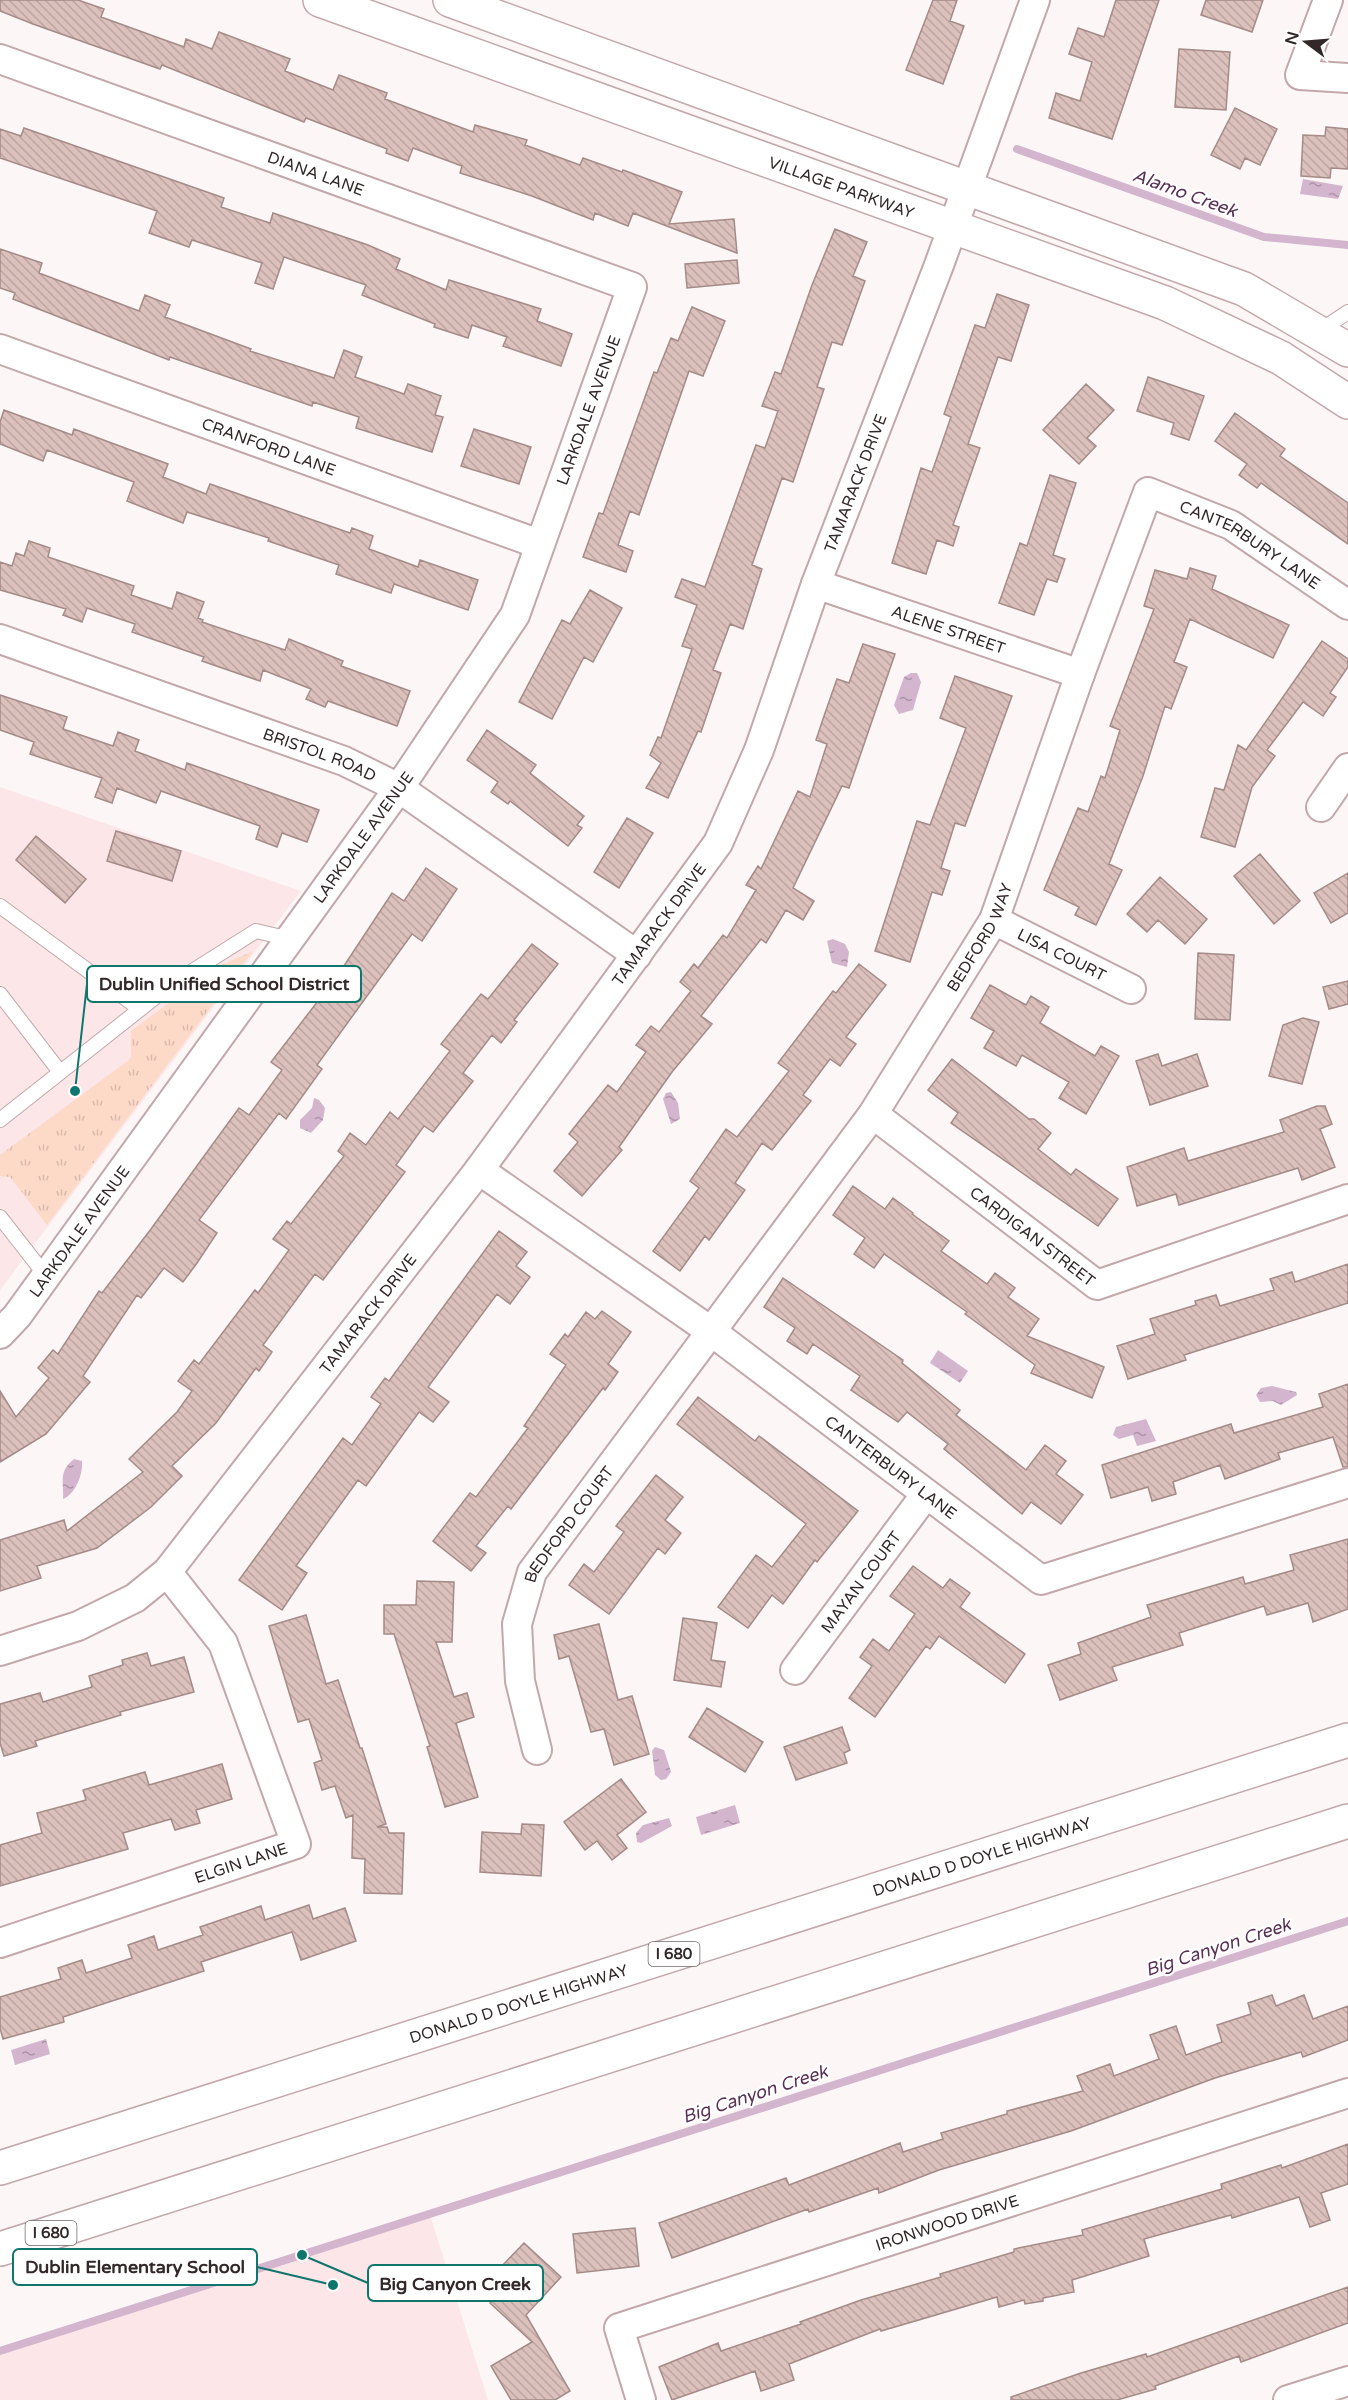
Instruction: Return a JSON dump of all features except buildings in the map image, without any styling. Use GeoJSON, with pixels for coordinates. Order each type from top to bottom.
{"type":"FeatureCollection","features":[{"type":"Feature","properties":{"kind":"main road","name":"VILLAGE PARKWAY"},"geometry":{"type":"LineString","coordinates":[[320,0],[1165,303],[1281,358],[1348,402]]}},
{"type":"Feature","properties":{"kind":"main road"},"geometry":{"type":"LineString","coordinates":[[450,0],[967,186],[1244,289],[1348,350]]}},
{"type":"Feature","properties":{"kind":"main road","name":"DONALD D DOYLE HIGHWAY"},"geometry":{"type":"LineString","coordinates":[[0,2168],[1348,1740]]}},
{"type":"Feature","properties":{"kind":"main road","name":"I 680"},"geometry":{"type":"LineString","coordinates":[[0,2249],[1348,1821]]}},
{"type":"Feature","properties":{"kind":"street","name":"TAMARACK DRIVE"},"geometry":{"type":"LineString","coordinates":[[0,1651],[78,1626],[135,1598],[167,1572],[479,1170],[718,843],[759,750],[816,584],[953,227],[1035,0]]}},
{"type":"Feature","properties":{"kind":"street"},"geometry":{"type":"LineString","coordinates":[[1328,0],[1300,75],[1348,78]]}},
{"type":"Feature","properties":{"kind":"street","name":"DIANA LANE"},"geometry":{"type":"LineString","coordinates":[[0,59],[632,288]]}},
{"type":"Feature","properties":{"kind":"street","name":"LARKDALE AVENUE"},"geometry":{"type":"LineString","coordinates":[[0,1334],[17,1316],[399,788],[515,615],[632,288]]}},
{"type":"Feature","properties":{"kind":"street","name":"CRANFORD LANE"},"geometry":{"type":"LineString","coordinates":[[0,349],[539,544]]}},
{"type":"Feature","properties":{"kind":"street","name":"CANTERBURY LANE"},"geometry":{"type":"LineString","coordinates":[[1148,492],[1231,525],[1348,604]]}},
{"type":"Feature","properties":{"kind":"street","name":"BEDFORD WAY"},"geometry":{"type":"LineString","coordinates":[[712,1332],[873,1114],[994,920],[1080,674],[1148,492]]}},
{"type":"Feature","properties":{"kind":"street","name":"ALENE STREET"},"geometry":{"type":"LineString","coordinates":[[816,584],[1080,674]]}},
{"type":"Feature","properties":{"kind":"street","name":"BRISTOL ROAD"},"geometry":{"type":"LineString","coordinates":[[0,639],[344,761],[399,788],[638,955]]}},
{"type":"Feature","properties":{"kind":"street"},"geometry":{"type":"LineString","coordinates":[[1321,807],[1348,768]]}},
{"type":"Feature","properties":{"kind":"street","name":"LISA COURT"},"geometry":{"type":"LineString","coordinates":[[994,920],[1131,989]]}},
{"type":"Feature","properties":{"kind":"street","name":"CARDIGAN STREET"},"geometry":{"type":"LineString","coordinates":[[873,1114],[1097,1285],[1348,1199]]}},
{"type":"Feature","properties":{"kind":"street","name":"CANTERBURY LANE"},"geometry":{"type":"LineString","coordinates":[[479,1170],[712,1332],[1041,1580],[1348,1483]]}},
{"type":"Feature","properties":{"kind":"street","name":"BEDFORD COURT"},"geometry":{"type":"LineString","coordinates":[[537,1750],[520,1681],[517,1624],[532,1572],[712,1332]]}},
{"type":"Feature","properties":{"kind":"street","name":"MAYAN COURT"},"geometry":{"type":"LineString","coordinates":[[795,1670],[926,1494]]}},
{"type":"Feature","properties":{"kind":"street","name":"ELGIN LANE"},"geometry":{"type":"LineString","coordinates":[[0,1943],[296,1844],[223,1643],[167,1572]]}},
{"type":"Feature","properties":{"kind":"street","name":"IRONWOOD DRIVE"},"geometry":{"type":"LineString","coordinates":[[641,2400],[619,2328],[1348,2093]]}},
{"type":"Feature","properties":{"kind":"street"},"geometry":{"type":"LineString","coordinates":[[1288,2400],[1348,2381]]}},
{"type":"Feature","properties":{"kind":"lane"},"geometry":{"type":"LineString","coordinates":[[1318,332],[1348,312]]}},
{"type":"Feature","properties":{"kind":"lane"},"geometry":{"type":"LineString","coordinates":[[0,906],[140,1009]]}},
{"type":"Feature","properties":{"kind":"lane"},"geometry":{"type":"LineString","coordinates":[[0,1120],[172,984],[256,931],[290,939]]}},
{"type":"Feature","properties":{"kind":"lane"},"geometry":{"type":"LineString","coordinates":[[0,994],[60,1072]]}},
{"type":"Feature","properties":{"kind":"lane"},"geometry":{"type":"LineString","coordinates":[[0,1217],[46,1276]]}},
{"type":"Feature","properties":{"kind":"shaded area"},"geometry":{"type":"Polygon","coordinates":[[[0,787],[301,891],[0,1290],[0,787]]]}},
{"type":"Feature","properties":{"kind":"shaded area"},"geometry":{"type":"Polygon","coordinates":[[[430,2215],[488,2400],[0,2400],[0,2355],[430,2215]]]}},
{"type":"Feature","properties":{"kind":"green space"},"geometry":{"type":"Polygon","coordinates":[[[253,951],[47,1225],[10,1177],[0,1176],[0,1155],[129,1060],[131,1031],[219,966],[253,951]]]}},
{"type":"Feature","properties":{"kind":"water"},"geometry":{"type":"Polygon","coordinates":[[[1303,179],[1343,186],[1338,199],[1300,194],[1303,179]]]}},
{"type":"Feature","properties":{"kind":"water"},"geometry":{"type":"Polygon","coordinates":[[[917,673],[921,682],[913,710],[899,714],[894,705],[904,677],[917,673]]]}},
{"type":"Feature","properties":{"kind":"water"},"geometry":{"type":"Polygon","coordinates":[[[833,939],[845,944],[849,952],[847,967],[832,963],[827,941],[833,939]]]}},
{"type":"Feature","properties":{"kind":"water"},"geometry":{"type":"Polygon","coordinates":[[[671,1092],[678,1103],[680,1119],[671,1124],[663,1099],[666,1093],[671,1092]]]}},
{"type":"Feature","properties":{"kind":"water"},"geometry":{"type":"Polygon","coordinates":[[[314,1098],[319,1100],[325,1108],[323,1120],[311,1133],[300,1128],[300,1120],[312,1108],[314,1098]]]}},
{"type":"Feature","properties":{"kind":"water"},"geometry":{"type":"Polygon","coordinates":[[[938,1350],[968,1371],[960,1383],[930,1363],[938,1350]]]}},
{"type":"Feature","properties":{"kind":"water"},"geometry":{"type":"Polygon","coordinates":[[[1272,1386],[1296,1392],[1297,1395],[1281,1405],[1273,1401],[1260,1402],[1256,1395],[1261,1388],[1272,1386]]]}},
{"type":"Feature","properties":{"kind":"water"},"geometry":{"type":"Polygon","coordinates":[[[1146,1419],[1156,1441],[1137,1446],[1133,1435],[1119,1439],[1113,1435],[1116,1427],[1146,1419]]]}},
{"type":"Feature","properties":{"kind":"water"},"geometry":{"type":"Polygon","coordinates":[[[74,1459],[82,1461],[80,1477],[72,1493],[63,1499],[64,1473],[74,1459]]]}},
{"type":"Feature","properties":{"kind":"water"},"geometry":{"type":"Polygon","coordinates":[[[655,1747],[664,1750],[671,1772],[666,1779],[661,1780],[655,1775],[652,1751],[655,1747]]]}},
{"type":"Feature","properties":{"kind":"water"},"geometry":{"type":"Polygon","coordinates":[[[735,1805],[740,1823],[701,1835],[696,1817],[735,1805]]]}},
{"type":"Feature","properties":{"kind":"water"},"geometry":{"type":"Polygon","coordinates":[[[669,1818],[672,1826],[641,1843],[637,1842],[636,1833],[643,1825],[669,1818]]]}},
{"type":"Feature","properties":{"kind":"water"},"geometry":{"type":"Polygon","coordinates":[[[46,2039],[50,2054],[15,2065],[11,2050],[46,2039]]]}},
{"type":"Feature","properties":{"kind":"waterway","name":"Alamo Creek"},"geometry":{"type":"LineString","coordinates":[[1017,149],[1264,237],[1348,245]]}},
{"type":"Feature","properties":{"kind":"waterway","name":"Big Canyon Creek"},"geometry":{"type":"LineString","coordinates":[[0,2351],[1348,1921]]}},
{"type":"Feature","properties":{"kind":"place","name":"Dublin Unified School District"},"geometry":{"type":"Point","coordinates":[75,1091]}},
{"type":"Feature","properties":{"kind":"place","name":"Big Canyon Creek"},"geometry":{"type":"Point","coordinates":[302,2255]}},
{"type":"Feature","properties":{"kind":"place","name":"Dublin Elementary School"},"geometry":{"type":"Point","coordinates":[333,2285]}}]}
